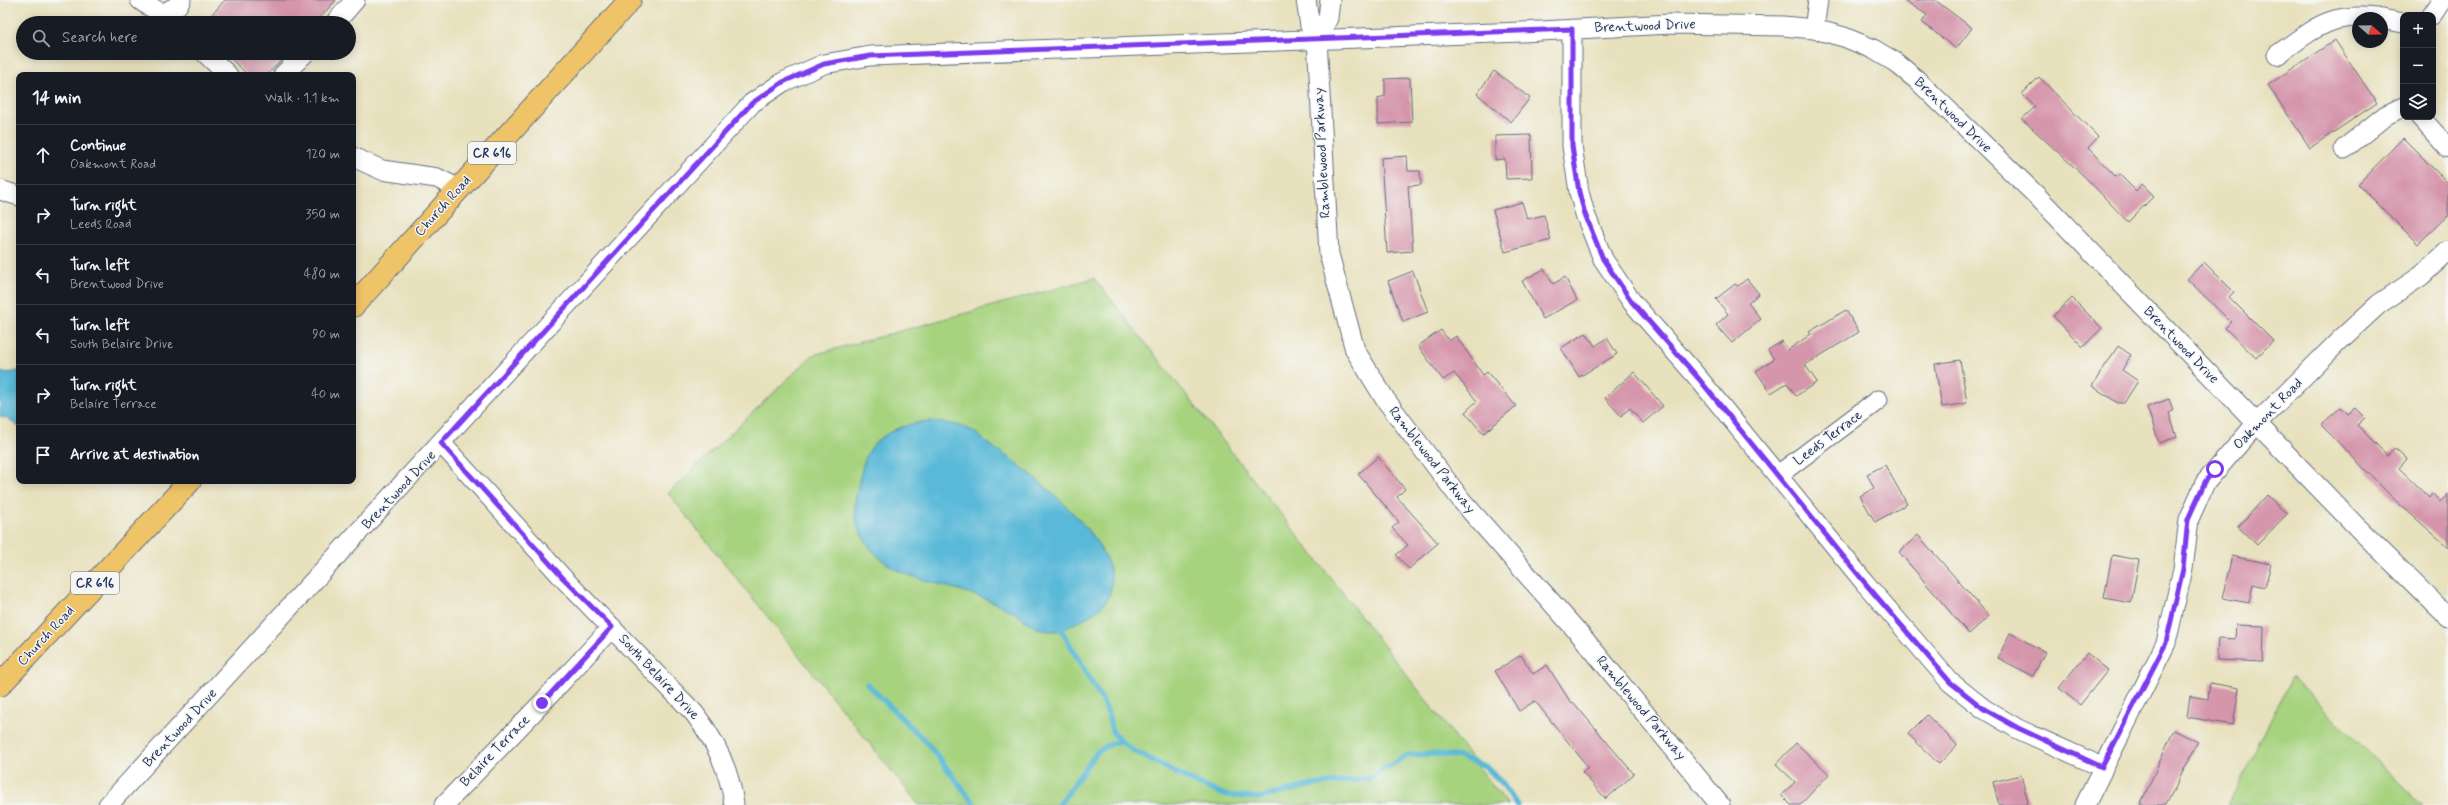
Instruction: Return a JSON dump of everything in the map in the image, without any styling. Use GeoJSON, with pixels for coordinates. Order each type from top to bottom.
{"type":"FeatureCollection","features":[{"type":"Feature","properties":{"kind":"main road","name":"Church Road"},"geometry":{"type":"LineString","coordinates":[[356,302],[630,0]]}},
{"type":"Feature","properties":{"kind":"main road","name":"Church Road"},"geometry":{"type":"LineString","coordinates":[[0,686],[187,484]]}},
{"type":"Feature","properties":{"kind":"street"},"geometry":{"type":"LineString","coordinates":[[140,0],[152,10],[165,16]]}},
{"type":"Feature","properties":{"kind":"street"},"geometry":{"type":"LineString","coordinates":[[170,16],[181,0]]}},
{"type":"Feature","properties":{"kind":"street"},"geometry":{"type":"LineString","coordinates":[[341,16],[355,0]]}},
{"type":"Feature","properties":{"kind":"street","name":"Ramblewood Parkway"},"geometry":{"type":"LineString","coordinates":[[1306,0],[1310,26],[1317,39],[1328,254],[1355,350],[1385,400],[1462,501],[1584,639],[1608,671],[1720,805]]}},
{"type":"Feature","properties":{"kind":"street"},"geometry":{"type":"LineString","coordinates":[[1317,39],[1328,18],[1330,0]]}},
{"type":"Feature","properties":{"kind":"street"},"geometry":{"type":"LineString","coordinates":[[1814,29],[1818,0]]}},
{"type":"Feature","properties":{"kind":"street"},"geometry":{"type":"LineString","coordinates":[[2434,12],[2442,0]]}},
{"type":"Feature","properties":{"kind":"street"},"geometry":{"type":"LineString","coordinates":[[2277,55],[2324,22],[2352,16]]}},
{"type":"Feature","properties":{"kind":"street"},"geometry":{"type":"LineString","coordinates":[[2388,19],[2400,22]]}},
{"type":"Feature","properties":{"kind":"street","name":"Brentwood Drive"},"geometry":{"type":"LineString","coordinates":[[108,805],[689,174],[726,130],[752,103],[783,82],[824,64],[870,56],[1572,29],[1662,24],[1752,24],[1814,29],[1844,37],[1873,49],[1895,62],[1918,80],[2038,197],[2152,318],[2257,422],[2356,526],[2448,617]]}},
{"type":"Feature","properties":{"kind":"street"},"geometry":{"type":"LineString","coordinates":[[1572,29],[1571,102],[1574,162],[1585,214],[1603,259],[1636,307],[1682,359],[1930,659],[1966,697],[2024,731],[2102,767]]}},
{"type":"Feature","properties":{"kind":"street"},"geometry":{"type":"LineString","coordinates":[[212,60],[225,72]]}},
{"type":"Feature","properties":{"kind":"street"},"geometry":{"type":"LineString","coordinates":[[286,72],[298,60]]}},
{"type":"Feature","properties":{"kind":"street"},"geometry":{"type":"LineString","coordinates":[[2344,148],[2386,116],[2400,109]]}},
{"type":"Feature","properties":{"kind":"street"},"geometry":{"type":"LineString","coordinates":[[2423,120],[2448,148]]}},
{"type":"Feature","properties":{"kind":"street"},"geometry":{"type":"LineString","coordinates":[[356,158],[382,170],[436,178],[459,189]]}},
{"type":"Feature","properties":{"kind":"street"},"geometry":{"type":"LineString","coordinates":[[0,190],[16,195]]}},
{"type":"Feature","properties":{"kind":"street","name":"Oakmont Road"},"geometry":{"type":"LineString","coordinates":[[2085,805],[2102,767],[2166,643],[2183,569],[2188,519],[2205,482],[2257,422],[2341,339],[2379,304],[2421,276],[2448,251]]}},
{"type":"Feature","properties":{"kind":"street","name":"Leeds Terrace"},"geometry":{"type":"LineString","coordinates":[[1778,475],[1878,400]]}},
{"type":"Feature","properties":{"kind":"street","name":"South Belaire Drive"},"geometry":{"type":"LineString","coordinates":[[441,443],[563,578],[679,695],[709,732],[728,776],[734,805]]}},
{"type":"Feature","properties":{"kind":"street","name":"Belaire Terrace"},"geometry":{"type":"LineString","coordinates":[[444,805],[542,703],[612,627]]}},
{"type":"Feature","properties":{"kind":"green space"},"geometry":{"type":"Polygon","coordinates":[[[1094,278],[1508,805],[919,805],[668,493],[813,355],[1094,278]]]}},
{"type":"Feature","properties":{"kind":"green space"},"geometry":{"type":"Polygon","coordinates":[[[2292,677],[2422,805],[2228,805],[2292,677]]]}},
{"type":"Feature","properties":{"kind":"water"},"geometry":{"type":"Polygon","coordinates":[[[15,372],[16,425],[7,418],[0,417],[0,373],[15,372]]]}},
{"type":"Feature","properties":{"kind":"water"},"geometry":{"type":"Polygon","coordinates":[[[929,421],[958,425],[979,435],[990,445],[1035,478],[1061,501],[1084,526],[1102,552],[1111,577],[1107,599],[1087,617],[1061,630],[1044,630],[1035,627],[1013,612],[992,602],[970,593],[895,569],[880,559],[868,545],[859,529],[855,512],[856,496],[866,458],[871,448],[886,434],[896,429],[929,421]]]}},
{"type":"Feature","properties":{"kind":"building"},"geometry":{"type":"Polygon","coordinates":[[[225,0],[336,0],[321,16],[210,16],[225,0]]]}},
{"type":"Feature","properties":{"kind":"building"},"geometry":{"type":"Polygon","coordinates":[[[1904,0],[1935,0],[1972,28],[1956,49],[1922,22],[1927,15],[1904,0]]]}},
{"type":"Feature","properties":{"kind":"building"},"geometry":{"type":"Polygon","coordinates":[[[2335,40],[2377,103],[2310,148],[2268,85],[2335,40]]]}},
{"type":"Feature","properties":{"kind":"building"},"geometry":{"type":"Polygon","coordinates":[[[232,60],[281,60],[270,72],[245,72],[232,60]]]}},
{"type":"Feature","properties":{"kind":"building"},"geometry":{"type":"Polygon","coordinates":[[[1494,71],[1530,98],[1511,122],[1477,94],[1494,71]]]}},
{"type":"Feature","properties":{"kind":"building"},"geometry":{"type":"Polygon","coordinates":[[[2039,77],[2098,137],[2088,148],[2116,177],[2119,174],[2136,191],[2142,184],[2154,196],[2128,222],[2086,178],[2022,119],[2035,107],[2022,94],[2039,77]]]}},
{"type":"Feature","properties":{"kind":"building"},"geometry":{"type":"Polygon","coordinates":[[[1410,78],[1412,122],[1378,124],[1378,98],[1385,96],[1385,79],[1410,78]]]}},
{"type":"Feature","properties":{"kind":"building"},"geometry":{"type":"Polygon","coordinates":[[[1531,135],[1532,178],[1506,179],[1505,159],[1495,160],[1495,136],[1531,135]]]}},
{"type":"Feature","properties":{"kind":"building"},"geometry":{"type":"Polygon","coordinates":[[[2403,138],[2448,183],[2448,215],[2418,244],[2358,184],[2403,138]]]}},
{"type":"Feature","properties":{"kind":"building"},"geometry":{"type":"Polygon","coordinates":[[[1407,156],[1408,171],[1420,171],[1421,185],[1408,186],[1413,251],[1387,253],[1381,158],[1407,156]]]}},
{"type":"Feature","properties":{"kind":"building"},"geometry":{"type":"Polygon","coordinates":[[[1522,202],[1527,219],[1544,215],[1551,240],[1505,252],[1493,210],[1522,202]]]}},
{"type":"Feature","properties":{"kind":"building"},"geometry":{"type":"Polygon","coordinates":[[[2204,262],[2234,292],[2229,297],[2273,341],[2256,358],[2225,328],[2231,322],[2187,279],[2204,262]]]}},
{"type":"Feature","properties":{"kind":"building"},"geometry":{"type":"Polygon","coordinates":[[[1544,269],[1553,284],[1565,277],[1577,300],[1543,319],[1522,281],[1544,269]]]}},
{"type":"Feature","properties":{"kind":"building"},"geometry":{"type":"Polygon","coordinates":[[[1413,271],[1428,312],[1403,322],[1388,281],[1413,271]]]}},
{"type":"Feature","properties":{"kind":"building"},"geometry":{"type":"Polygon","coordinates":[[[1747,279],[1759,294],[1748,303],[1761,319],[1732,343],[1716,325],[1728,314],[1716,299],[1735,284],[1738,286],[1747,279]]]}},
{"type":"Feature","properties":{"kind":"building"},"geometry":{"type":"Polygon","coordinates":[[[2072,298],[2102,328],[2083,347],[2053,316],[2072,298]]]}},
{"type":"Feature","properties":{"kind":"building"},"geometry":{"type":"Polygon","coordinates":[[[1846,310],[1859,332],[1805,365],[1817,382],[1796,396],[1787,383],[1771,393],[1756,371],[1774,359],[1768,350],[1782,341],[1788,350],[1811,334],[1809,332],[1846,310]]]}},
{"type":"Feature","properties":{"kind":"building"},"geometry":{"type":"Polygon","coordinates":[[[1441,330],[1449,341],[1456,336],[1483,375],[1487,372],[1516,406],[1483,434],[1465,412],[1477,401],[1454,373],[1443,380],[1418,346],[1441,330]]]}},
{"type":"Feature","properties":{"kind":"building"},"geometry":{"type":"Polygon","coordinates":[[[1586,333],[1595,346],[1607,338],[1617,354],[1579,377],[1561,348],[1586,333]]]}},
{"type":"Feature","properties":{"kind":"building"},"geometry":{"type":"Polygon","coordinates":[[[2118,346],[2131,355],[2122,370],[2138,381],[2124,403],[2118,403],[2092,386],[2118,346]]]}},
{"type":"Feature","properties":{"kind":"building"},"geometry":{"type":"Polygon","coordinates":[[[1960,360],[1967,403],[1942,407],[1935,364],[1960,360]]]}},
{"type":"Feature","properties":{"kind":"building"},"geometry":{"type":"Polygon","coordinates":[[[1634,372],[1663,406],[1643,423],[1630,408],[1621,416],[1605,398],[1634,372]]]}},
{"type":"Feature","properties":{"kind":"building"},"geometry":{"type":"Polygon","coordinates":[[[2169,399],[2173,410],[2169,413],[2177,437],[2159,443],[2147,407],[2169,399]]]}},
{"type":"Feature","properties":{"kind":"building"},"geometry":{"type":"Polygon","coordinates":[[[2341,407],[2348,414],[2355,408],[2365,418],[2357,425],[2387,455],[2395,448],[2407,459],[2399,468],[2429,497],[2432,493],[2440,502],[2448,494],[2448,547],[2395,500],[2321,425],[2341,407]]]}},
{"type":"Feature","properties":{"kind":"building"},"geometry":{"type":"Polygon","coordinates":[[[1378,457],[1405,489],[1397,497],[1438,543],[1409,569],[1396,555],[1408,545],[1392,528],[1399,522],[1358,474],[1378,457]]]}},
{"type":"Feature","properties":{"kind":"building"},"geometry":{"type":"Polygon","coordinates":[[[1885,465],[1907,504],[1875,522],[1860,496],[1874,488],[1867,474],[1885,465]]]}},
{"type":"Feature","properties":{"kind":"building"},"geometry":{"type":"Polygon","coordinates":[[[2267,495],[2287,514],[2257,545],[2238,527],[2267,495]]]}},
{"type":"Feature","properties":{"kind":"building"},"geometry":{"type":"Polygon","coordinates":[[[1918,535],[1989,616],[1969,634],[1899,552],[1918,535]]]}},
{"type":"Feature","properties":{"kind":"building"},"geometry":{"type":"Polygon","coordinates":[[[2112,555],[2139,560],[2131,603],[2104,598],[2112,555]]]}},
{"type":"Feature","properties":{"kind":"building"},"geometry":{"type":"Polygon","coordinates":[[[2232,556],[2271,564],[2265,587],[2253,584],[2249,603],[2222,598],[2232,556]]]}},
{"type":"Feature","properties":{"kind":"building"},"geometry":{"type":"Polygon","coordinates":[[[2236,625],[2264,626],[2263,662],[2217,660],[2218,638],[2235,639],[2236,625]]]}},
{"type":"Feature","properties":{"kind":"building"},"geometry":{"type":"Polygon","coordinates":[[[2010,633],[2045,652],[2033,676],[1998,658],[2010,633]]]}},
{"type":"Feature","properties":{"kind":"building"},"geometry":{"type":"Polygon","coordinates":[[[2087,653],[2108,670],[2080,705],[2059,688],[2087,653]]]}},
{"type":"Feature","properties":{"kind":"building"},"geometry":{"type":"Polygon","coordinates":[[[1521,655],[1533,674],[1547,665],[1571,703],[1573,702],[1634,774],[1606,799],[1582,772],[1588,767],[1535,701],[1519,711],[1495,671],[1521,655]]]}},
{"type":"Feature","properties":{"kind":"building"},"geometry":{"type":"Polygon","coordinates":[[[2210,683],[2239,688],[2233,725],[2187,717],[2190,696],[2208,699],[2210,683]]]}},
{"type":"Feature","properties":{"kind":"building"},"geometry":{"type":"Polygon","coordinates":[[[1927,715],[1957,745],[1939,764],[1908,734],[1927,715]]]}},
{"type":"Feature","properties":{"kind":"building"},"geometry":{"type":"Polygon","coordinates":[[[2174,730],[2198,742],[2166,805],[2140,805],[2174,730]]]}},
{"type":"Feature","properties":{"kind":"building"},"geometry":{"type":"Polygon","coordinates":[[[1796,743],[1829,774],[1800,805],[1791,805],[1781,795],[1795,782],[1776,764],[1796,743]]]}},
{"type":"Feature","properties":{"kind":"building"},"geometry":{"type":"Polygon","coordinates":[[[2021,775],[2028,802],[2026,805],[1999,805],[1993,782],[2021,775]]]}},
{"type":"Feature","properties":{"kind":"waterway"},"geometry":{"type":"LineString","coordinates":[[1058,624],[1102,700],[1108,713],[1112,731],[1118,739],[1132,750],[1198,784],[1225,795],[1260,798],[1312,785],[1368,779],[1407,755],[1438,754],[1460,757],[1485,766],[1502,783],[1517,805]]}},
{"type":"Feature","properties":{"kind":"waterway"},"geometry":{"type":"LineString","coordinates":[[867,684],[928,744],[975,805]]}},
{"type":"Feature","properties":{"kind":"waterway"},"geometry":{"type":"LineString","coordinates":[[1059,805],[1097,752],[1113,743],[1121,742]]}},
{"type":"Feature","properties":{"kind":"route"},"geometry":{"type":"LineString","coordinates":[[542,703],[612,627],[563,578],[486,491],[441,443],[689,174],[726,130],[752,103],[783,82],[824,64],[870,56],[1572,29],[1572,146],[1579,192],[1585,214],[1603,259],[1632,302],[1699,379],[1716,402],[1767,462],[1849,564],[1950,682],[1966,697],[1984,709],[2035,737],[2102,767],[2166,643],[2183,569],[2187,543],[2188,519],[2205,482],[2215,469]]}}]}
